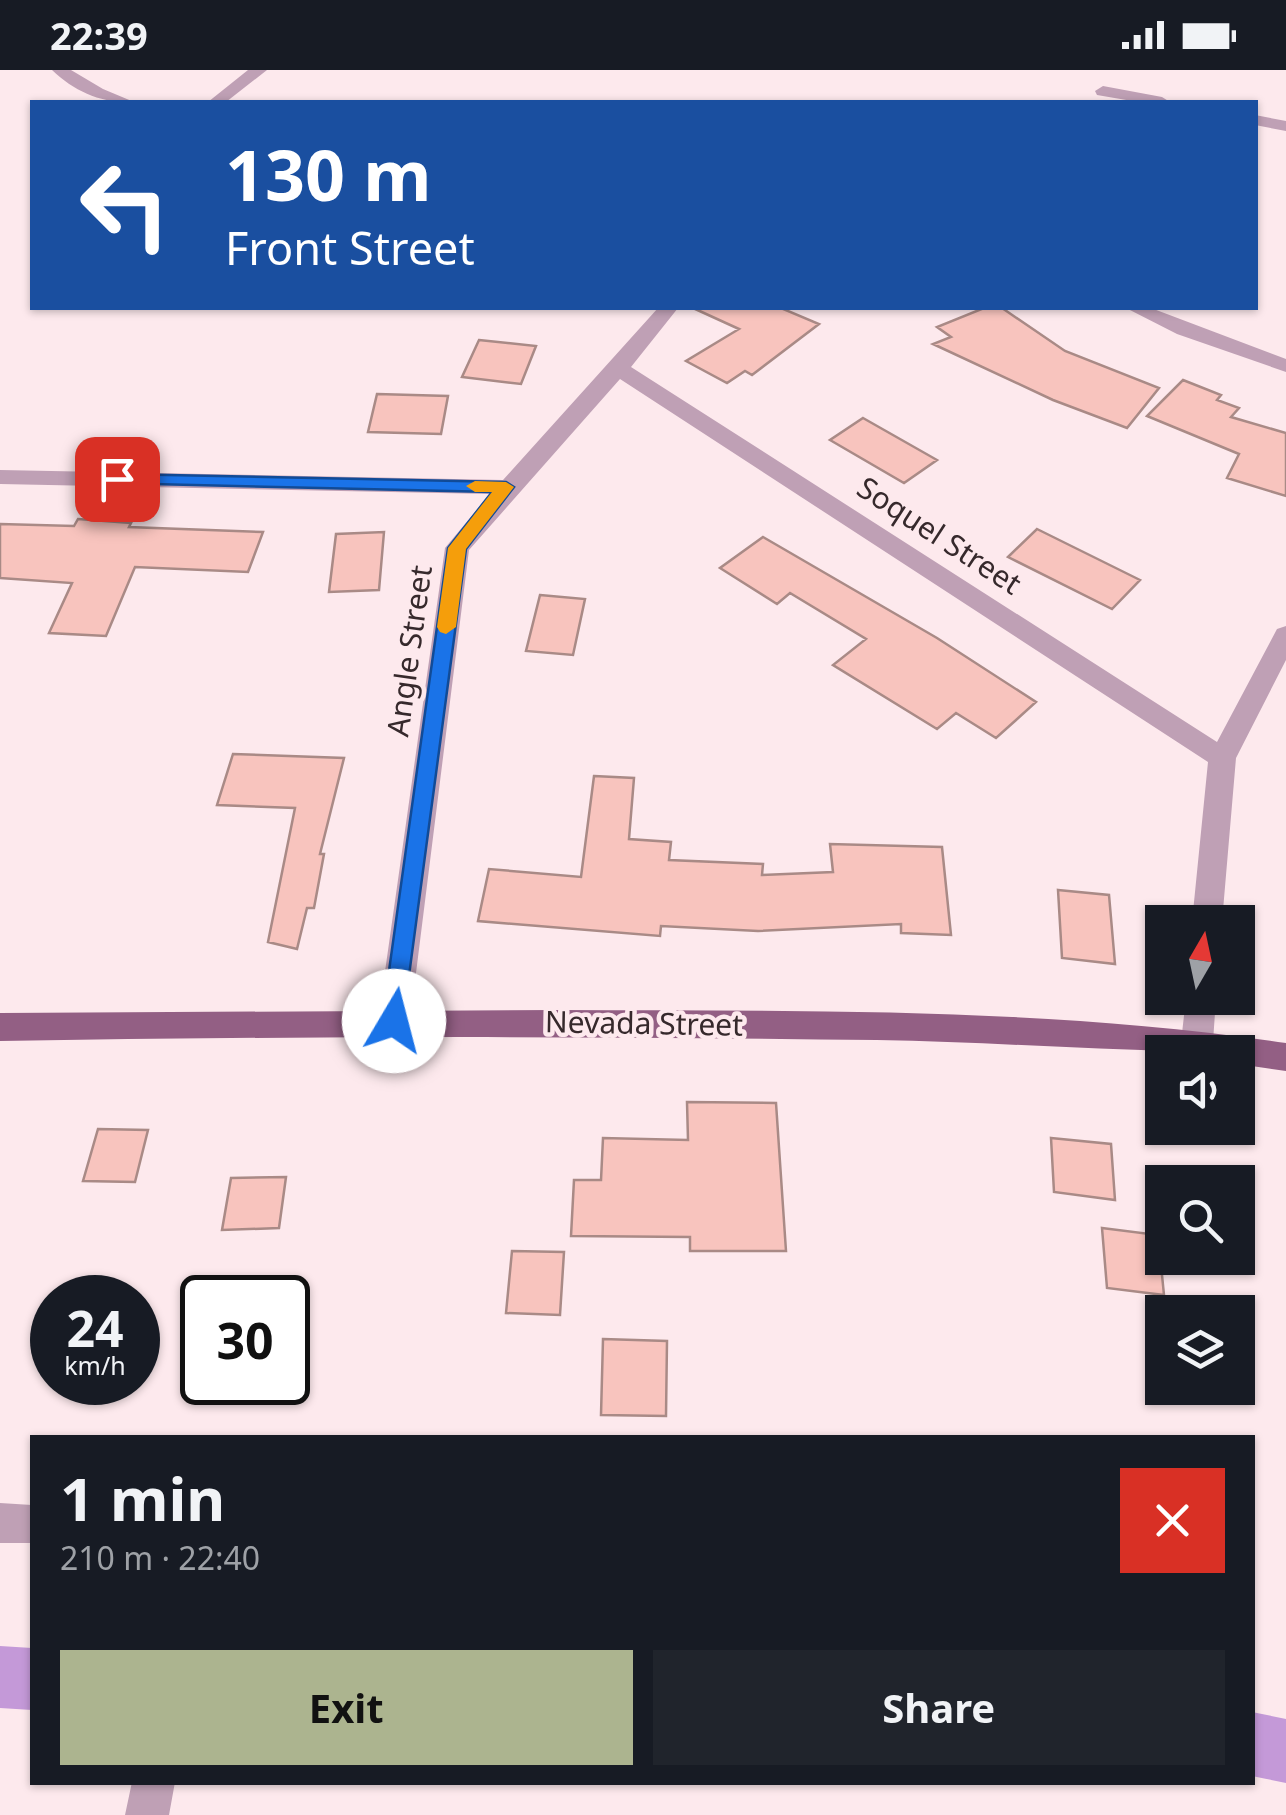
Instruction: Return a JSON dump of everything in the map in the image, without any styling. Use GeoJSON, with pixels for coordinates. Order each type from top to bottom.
{"type":"FeatureCollection","features":[{"type":"Feature","properties":{"kind":"main road","name":"Nevada Street"},"geometry":{"type":"LineString","coordinates":[[0,1027],[394,1021],[1032,1028],[1145,1038]]}},
{"type":"Feature","properties":{"kind":"main road","name":"Nevada Street"},"geometry":{"type":"LineString","coordinates":[[1255,1052],[1286,1057]]}},
{"type":"Feature","properties":{"kind":"street"},"geometry":{"type":"LineString","coordinates":[[60,70],[97,93],[120,100]]}},
{"type":"Feature","properties":{"kind":"street"},"geometry":{"type":"LineString","coordinates":[[219,100],[259,70]]}},
{"type":"Feature","properties":{"kind":"street"},"geometry":{"type":"LineString","coordinates":[[1103,92],[1150,100]]}},
{"type":"Feature","properties":{"kind":"street"},"geometry":{"type":"LineString","coordinates":[[1258,121],[1286,126]]}},
{"type":"Feature","properties":{"kind":"street","name":"Angle Street"},"geometry":{"type":"LineString","coordinates":[[394,1021],[457,548],[506,487],[621,370],[666,310]]}},
{"type":"Feature","properties":{"kind":"street"},"geometry":{"type":"LineString","coordinates":[[1140,310],[1184,330],[1286,366]]}},
{"type":"Feature","properties":{"kind":"street","name":"Soquel Street"},"geometry":{"type":"LineString","coordinates":[[621,370],[1222,758]]}},
{"type":"Feature","properties":{"kind":"street"},"geometry":{"type":"LineString","coordinates":[[0,477],[506,487]]}},
{"type":"Feature","properties":{"kind":"street"},"geometry":{"type":"LineString","coordinates":[[1209,905],[1222,758],[1286,635]]}},
{"type":"Feature","properties":{"kind":"street"},"geometry":{"type":"LineString","coordinates":[[0,1523],[30,1524]]}},
{"type":"Feature","properties":{"kind":"building"},"geometry":{"type":"Polygon","coordinates":[[[697,310],[786,310],[819,324],[752,375],[745,371],[727,383],[686,361],[739,329],[697,310]]]}},
{"type":"Feature","properties":{"kind":"building"},"geometry":{"type":"Polygon","coordinates":[[[979,310],[1005,310],[1065,351],[1159,388],[1127,428],[1053,400],[933,344],[951,337],[937,327],[979,310]]]}},
{"type":"Feature","properties":{"kind":"building"},"geometry":{"type":"Polygon","coordinates":[[[479,340],[536,346],[521,384],[462,377],[479,340]]]}},
{"type":"Feature","properties":{"kind":"building"},"geometry":{"type":"Polygon","coordinates":[[[1183,380],[1221,395],[1217,400],[1239,408],[1231,417],[1286,433],[1286,496],[1227,478],[1239,454],[1147,416],[1183,380]]]}},
{"type":"Feature","properties":{"kind":"building"},"geometry":{"type":"Polygon","coordinates":[[[377,394],[448,396],[441,434],[368,432],[377,394]]]}},
{"type":"Feature","properties":{"kind":"building"},"geometry":{"type":"Polygon","coordinates":[[[863,418],[937,460],[904,483],[830,440],[863,418]]]}},
{"type":"Feature","properties":{"kind":"building"},"geometry":{"type":"Polygon","coordinates":[[[78,519],[131,523],[129,527],[263,532],[248,572],[135,567],[106,636],[49,633],[72,583],[0,578],[0,524],[74,526],[78,519]]]}},
{"type":"Feature","properties":{"kind":"building"},"geometry":{"type":"Polygon","coordinates":[[[1037,529],[1140,580],[1112,609],[1008,557],[1037,529]]]}},
{"type":"Feature","properties":{"kind":"building"},"geometry":{"type":"Polygon","coordinates":[[[384,532],[379,590],[329,592],[336,534],[384,532]]]}},
{"type":"Feature","properties":{"kind":"building"},"geometry":{"type":"Polygon","coordinates":[[[763,537],[937,638],[1036,702],[996,738],[956,713],[937,729],[833,665],[866,639],[790,593],[777,604],[720,568],[763,537]]]}},
{"type":"Feature","properties":{"kind":"building"},"geometry":{"type":"Polygon","coordinates":[[[540,595],[585,599],[573,655],[526,651],[540,595]]]}},
{"type":"Feature","properties":{"kind":"building"},"geometry":{"type":"Polygon","coordinates":[[[233,754],[344,758],[320,854],[324,854],[314,908],[307,908],[297,949],[268,942],[295,808],[217,805],[233,754]]]}},
{"type":"Feature","properties":{"kind":"building"},"geometry":{"type":"Polygon","coordinates":[[[594,776],[634,778],[629,839],[671,842],[669,860],[763,864],[762,875],[833,872],[830,844],[942,847],[951,935],[901,933],[901,924],[758,931],[661,926],[660,936],[478,921],[489,869],[581,877],[594,776]]]}},
{"type":"Feature","properties":{"kind":"building"},"geometry":{"type":"Polygon","coordinates":[[[1058,890],[1109,895],[1115,964],[1062,958],[1058,890]]]}},
{"type":"Feature","properties":{"kind":"building"},"geometry":{"type":"Polygon","coordinates":[[[687,1102],[776,1103],[786,1251],[690,1251],[690,1237],[571,1236],[574,1180],[601,1180],[603,1138],[688,1140],[687,1102]]]}},
{"type":"Feature","properties":{"kind":"building"},"geometry":{"type":"Polygon","coordinates":[[[98,1129],[148,1130],[135,1182],[83,1181],[98,1129]]]}},
{"type":"Feature","properties":{"kind":"building"},"geometry":{"type":"Polygon","coordinates":[[[1051,1138],[1111,1144],[1115,1200],[1054,1192],[1051,1138]]]}},
{"type":"Feature","properties":{"kind":"building"},"geometry":{"type":"Polygon","coordinates":[[[286,1177],[279,1228],[222,1230],[231,1178],[286,1177]]]}},
{"type":"Feature","properties":{"kind":"building"},"geometry":{"type":"Polygon","coordinates":[[[1102,1228],[1145,1233],[1145,1275],[1162,1275],[1164,1295],[1107,1288],[1102,1228]]]}},
{"type":"Feature","properties":{"kind":"building"},"geometry":{"type":"Polygon","coordinates":[[[512,1251],[564,1252],[560,1315],[506,1313],[512,1251]]]}},
{"type":"Feature","properties":{"kind":"building"},"geometry":{"type":"Polygon","coordinates":[[[603,1339],[667,1341],[666,1416],[601,1415],[603,1339]]]}},
{"type":"Feature","properties":{"kind":"waterway"},"geometry":{"type":"LineString","coordinates":[[0,1677],[30,1679]]}},
{"type":"Feature","properties":{"kind":"waterway"},"geometry":{"type":"LineString","coordinates":[[1255,1745],[1286,1751]]}},
{"type":"Feature","properties":{"kind":"slow traffic"},"geometry":{"type":"LineString","coordinates":[[446,627],[457,548],[506,487],[475,486]]}},
{"type":"Feature","properties":{"kind":"route"},"geometry":{"type":"LineString","coordinates":[[117,479],[506,487],[457,548],[394,1021]]}}]}
